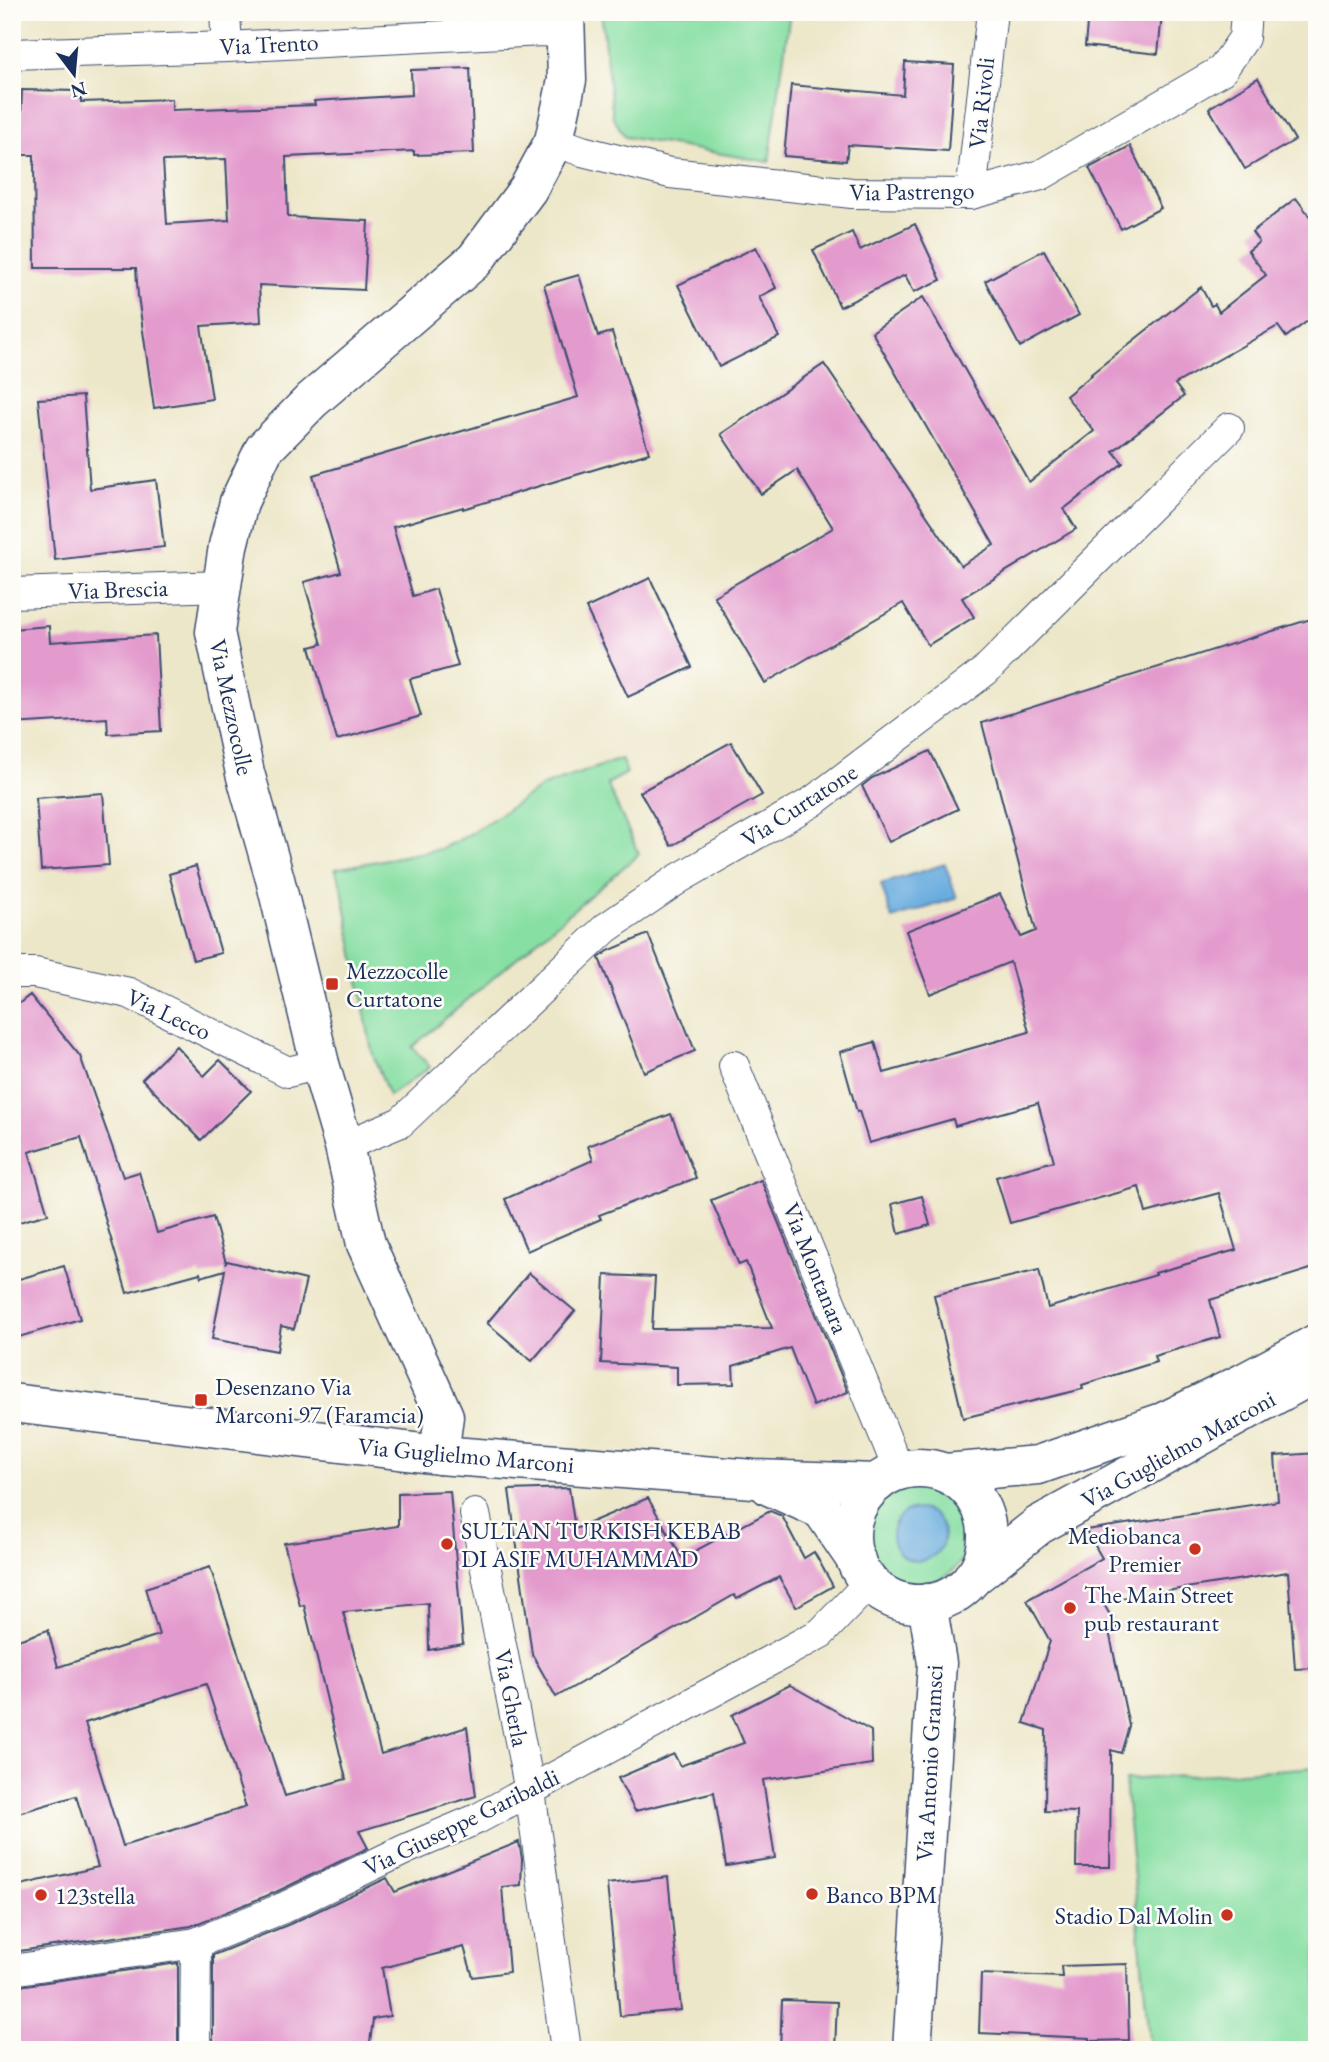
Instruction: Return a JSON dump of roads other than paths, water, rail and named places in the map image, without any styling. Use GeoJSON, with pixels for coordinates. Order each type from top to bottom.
{"type":"FeatureCollection","features":[{"type":"Feature","properties":{"kind":"main road","name":"Via Mezzocolle"},"geometry":{"type":"LineString","coordinates":[[439,1455],[444,1416],[366,1244],[344,1146],[320,1064],[275,879],[245,774],[215,632],[228,546],[239,502],[264,449],[312,400],[475,260],[528,189],[554,141],[567,80],[566,23]]}},
{"type":"Feature","properties":{"kind":"main road","name":"Via Guglielmo Marconi"},"geometry":{"type":"LineString","coordinates":[[945,1473],[1038,1465],[1163,1422],[1244,1383],[1317,1343]]}},
{"type":"Feature","properties":{"kind":"main road","name":"Via Guglielmo Marconi"},"geometry":{"type":"LineString","coordinates":[[754,1479],[822,1510],[863,1571],[887,1596],[906,1602],[927,1603],[944,1599],[960,1590],[1039,1525],[1317,1372]]}},
{"type":"Feature","properties":{"kind":"main road","name":"Via Guglielmo Marconi"},"geometry":{"type":"LineString","coordinates":[[12,1403],[439,1455],[754,1479],[888,1477],[914,1468],[930,1469],[945,1473],[963,1483],[976,1499],[985,1518],[987,1539],[983,1559],[972,1578]]}},
{"type":"Feature","properties":{"kind":"main road"},"geometry":{"type":"LineString","coordinates":[[863,1571],[851,1539],[854,1518],[863,1498],[888,1477]]}},
{"type":"Feature","properties":{"kind":"main road","name":"Via Antonio Gramsci"},"geometry":{"type":"LineString","coordinates":[[912,2050],[937,1663],[927,1603]]}},
{"type":"Feature","properties":{"kind":"street"},"geometry":{"type":"LineString","coordinates":[[225,12],[227,47]]}},
{"type":"Feature","properties":{"kind":"street","name":"Via Rivoli"},"geometry":{"type":"LineString","coordinates":[[971,194],[992,12]]}},
{"type":"Feature","properties":{"kind":"street","name":"Via Pastrengo"},"geometry":{"type":"LineString","coordinates":[[554,141],[582,151],[670,173],[852,193],[971,194],[1041,175],[1222,70],[1244,38],[1247,12]]}},
{"type":"Feature","properties":{"kind":"street","name":"Via Trento"},"geometry":{"type":"LineString","coordinates":[[12,54],[227,47],[542,31],[566,23]]}},
{"type":"Feature","properties":{"kind":"street","name":"Via Curtatone"},"geometry":{"type":"LineString","coordinates":[[344,1146],[401,1122],[606,929],[632,909],[678,879],[813,802],[985,671],[1229,428]]}},
{"type":"Feature","properties":{"kind":"street","name":"Via Brescia"},"geometry":{"type":"LineString","coordinates":[[12,593],[223,586]]}},
{"type":"Feature","properties":{"kind":"street","name":"Via Lecco"},"geometry":{"type":"LineString","coordinates":[[12,973],[35,973],[129,993],[288,1072],[320,1064]]}},
{"type":"Feature","properties":{"kind":"street","name":"Via Montanara"},"geometry":{"type":"LineString","coordinates":[[734,1066],[888,1477]]}},
{"type":"Feature","properties":{"kind":"street","name":"Via Gherla"},"geometry":{"type":"LineString","coordinates":[[475,1514],[530,1791],[566,2050]]}},
{"type":"Feature","properties":{"kind":"street","name":"Via Giuseppe Garibaldi"},"geometry":{"type":"LineString","coordinates":[[12,1970],[196,1943],[284,1908],[406,1849],[477,1819],[821,1633],[863,1571]]}},
{"type":"Feature","properties":{"kind":"street"},"geometry":{"type":"LineString","coordinates":[[195,2050],[196,1943]]}},
{"type":"Feature","properties":{"kind":"water"},"geometry":{"type":"Polygon","coordinates":[[[945,864],[957,898],[892,919],[881,884],[945,864]]]}},
{"type":"Feature","properties":{"kind":"water"},"geometry":{"type":"Polygon","coordinates":[[[918,1509],[937,1516],[944,1535],[937,1554],[918,1561],[899,1554],[892,1535],[899,1516],[918,1509]]]}},
{"type":"Feature","properties":{"kind":"place","name":"Mezzocolle Curtatone"},"geometry":{"type":"Point","coordinates":[332,984]}},
{"type":"Feature","properties":{"kind":"place","name":"Desenzano Via Marconi 97 (Faramcia)"},"geometry":{"type":"Point","coordinates":[201,1400]}},
{"type":"Feature","properties":{"kind":"place","name":"SULTAN TURKISH KEBAB DI ASIF MUHAMMAD"},"geometry":{"type":"Point","coordinates":[447,1544]}},
{"type":"Feature","properties":{"kind":"place","name":"Mediobanca Premier"},"geometry":{"type":"Point","coordinates":[1195,1549]}},
{"type":"Feature","properties":{"kind":"place","name":"The Main Street pub restaurant"},"geometry":{"type":"Point","coordinates":[1070,1608]}},
{"type":"Feature","properties":{"kind":"place","name":"Banco BPM"},"geometry":{"type":"Point","coordinates":[812,1894]}},
{"type":"Feature","properties":{"kind":"place","name":"123stella"},"geometry":{"type":"Point","coordinates":[41,1895]}},
{"type":"Feature","properties":{"kind":"place","name":"Stadio Dal Molin"},"geometry":{"type":"Point","coordinates":[1227,1915]}}]}
